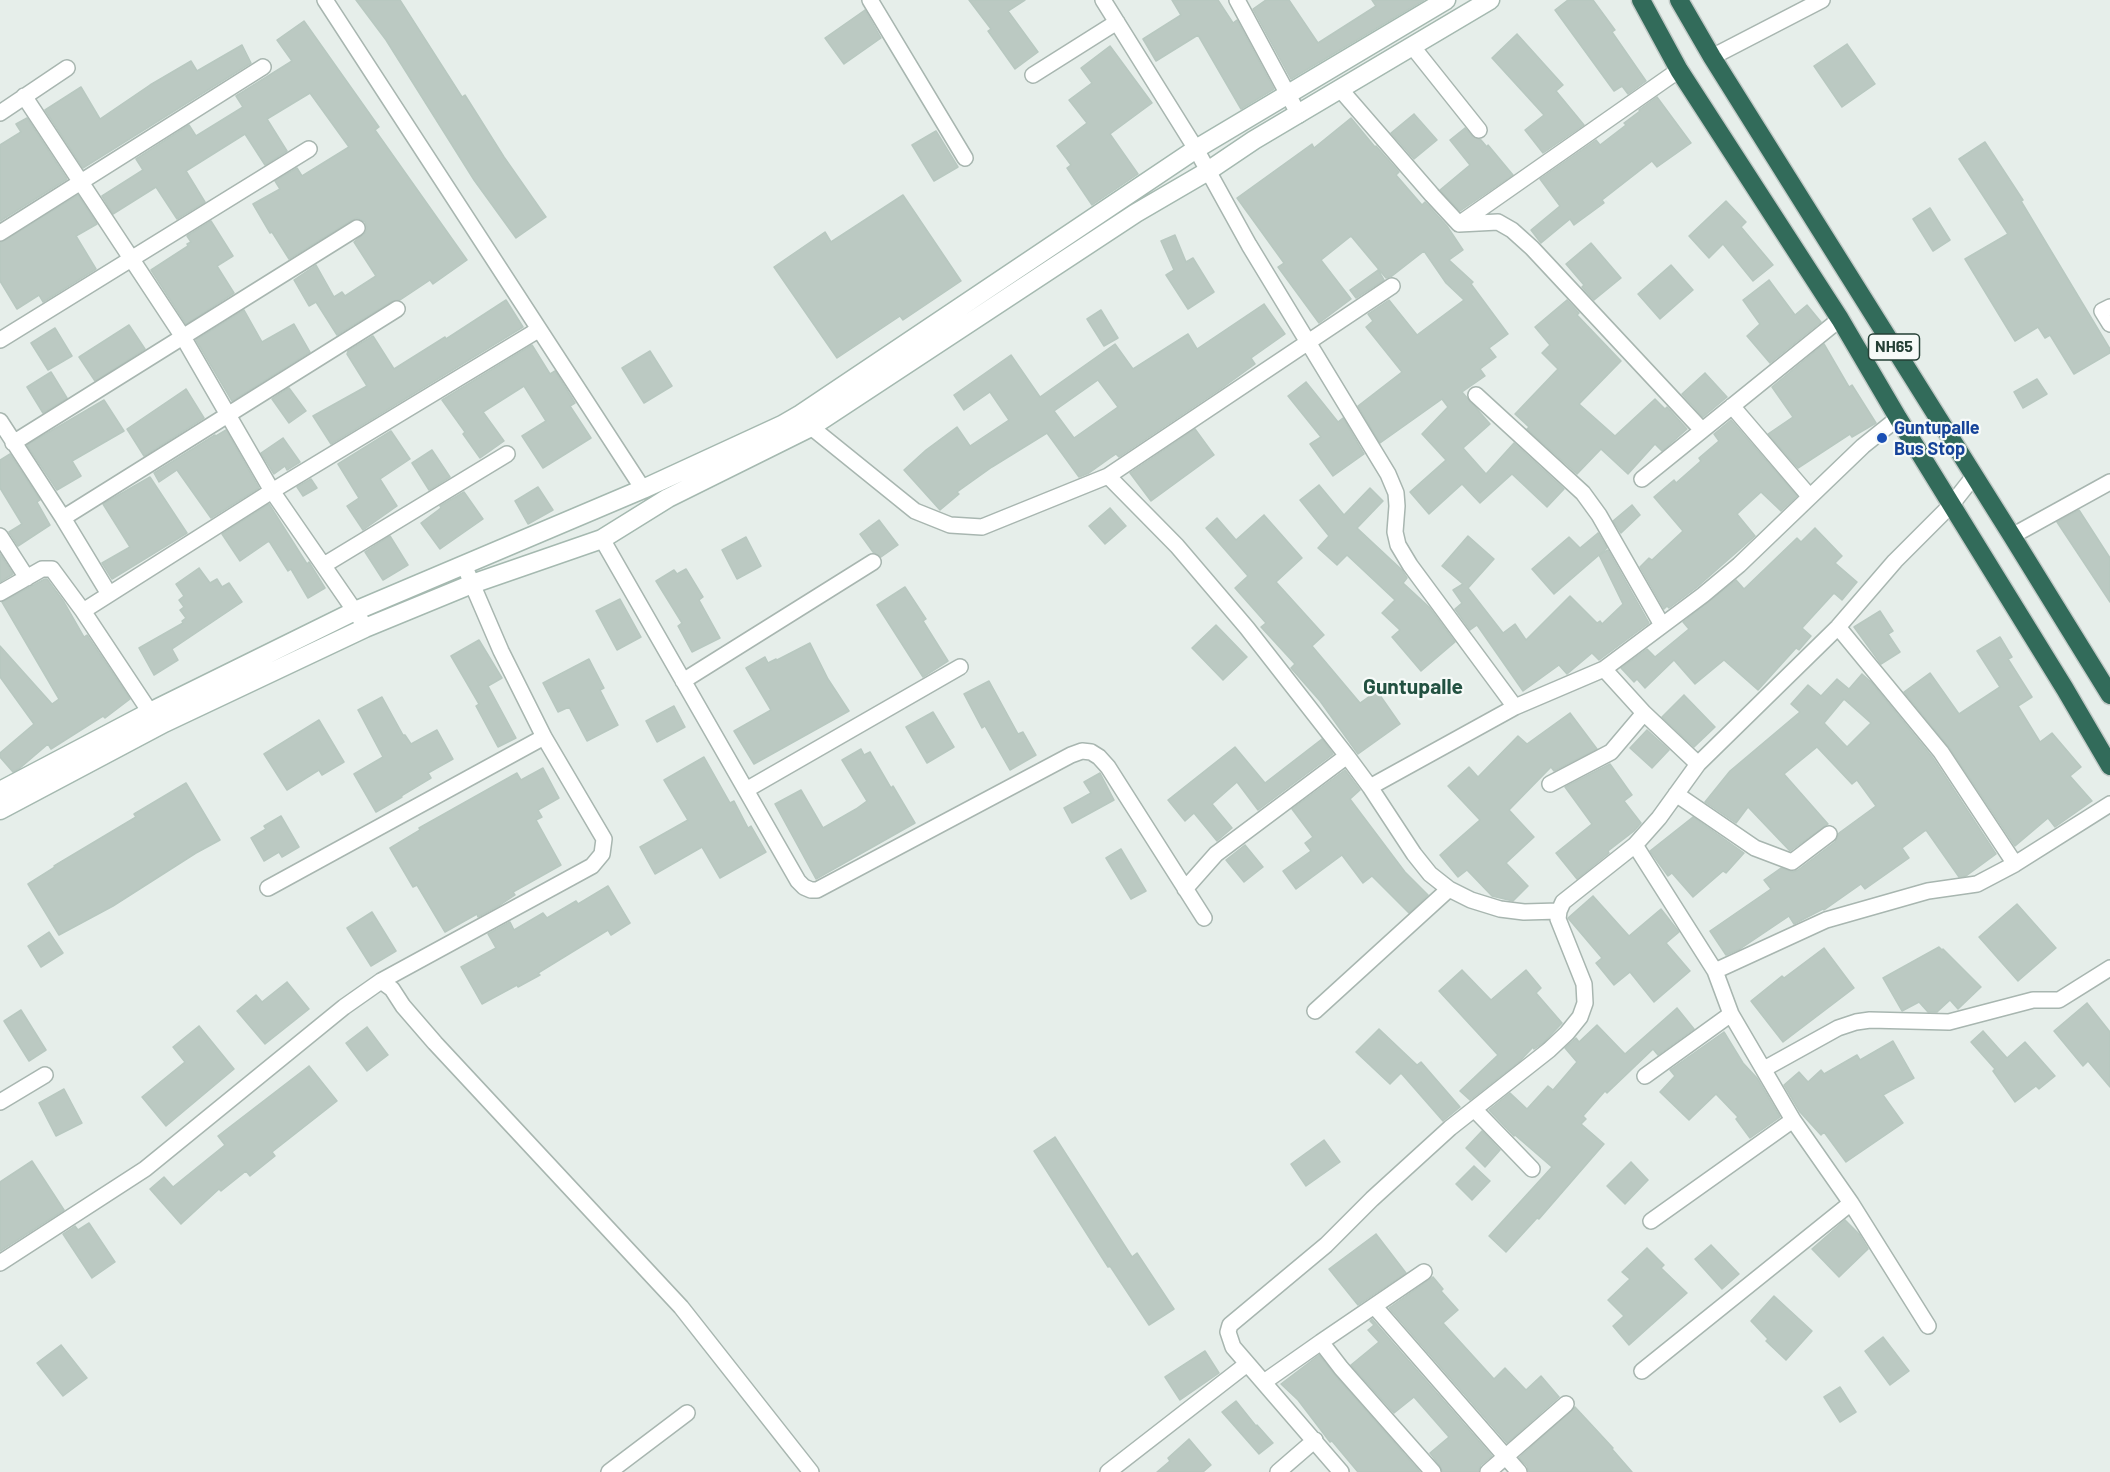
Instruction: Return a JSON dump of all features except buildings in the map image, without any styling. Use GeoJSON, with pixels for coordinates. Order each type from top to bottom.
{"type":"FeatureCollection","features":[{"type":"Feature","properties":{"kind":"highway","name":"NH65"},"geometry":{"type":"LineString","coordinates":[[1641,0],[1679,70],[1840,319],[1898,418],[2066,689],[2110,766]]}},
{"type":"Feature","properties":{"kind":"highway","name":"NH65"},"geometry":{"type":"LineString","coordinates":[[1678,0],[2110,695]]}},
{"type":"Feature","properties":{"kind":"main road"},"geometry":{"type":"LineString","coordinates":[[0,791],[150,712],[355,612],[643,489],[757,437],[801,414],[1196,149],[1446,0]]}},
{"type":"Feature","properties":{"kind":"main road"},"geometry":{"type":"LineString","coordinates":[[0,810],[164,723],[366,628],[472,584],[602,539],[668,498],[811,428],[1136,213],[1490,0]]}},
{"type":"Feature","properties":{"kind":"street"},"geometry":{"type":"LineString","coordinates":[[325,0],[643,489]]}},
{"type":"Feature","properties":{"kind":"street"},"geometry":{"type":"LineString","coordinates":[[870,0],[965,158]]}},
{"type":"Feature","properties":{"kind":"street"},"geometry":{"type":"LineString","coordinates":[[1103,0],[1196,149],[1226,206],[1388,474],[1396,493],[1395,532],[1398,545],[1410,565],[1515,707]]}},
{"type":"Feature","properties":{"kind":"street"},"geometry":{"type":"LineString","coordinates":[[1237,0],[1299,115]]}},
{"type":"Feature","properties":{"kind":"street"},"geometry":{"type":"LineString","coordinates":[[1712,57],[1822,0]]}},
{"type":"Feature","properties":{"kind":"street"},"geometry":{"type":"LineString","coordinates":[[1033,75],[1117,22]]}},
{"type":"Feature","properties":{"kind":"street"},"geometry":{"type":"LineString","coordinates":[[1412,46],[1479,130]]}},
{"type":"Feature","properties":{"kind":"street"},"geometry":{"type":"LineString","coordinates":[[0,233],[262,67]]}},
{"type":"Feature","properties":{"kind":"street"},"geometry":{"type":"LineString","coordinates":[[0,113],[67,68]]}},
{"type":"Feature","properties":{"kind":"street"},"geometry":{"type":"LineString","coordinates":[[1459,224],[1679,70]]}},
{"type":"Feature","properties":{"kind":"street"},"geometry":{"type":"LineString","coordinates":[[1340,89],[1459,224],[1498,222],[1512,230],[1532,248],[1701,430]]}},
{"type":"Feature","properties":{"kind":"street"},"geometry":{"type":"LineString","coordinates":[[24,96],[183,337],[272,491],[366,628]]}},
{"type":"Feature","properties":{"kind":"street"},"geometry":{"type":"LineString","coordinates":[[0,340],[309,149]]}},
{"type":"Feature","properties":{"kind":"street"},"geometry":{"type":"LineString","coordinates":[[13,443],[357,228]]}},
{"type":"Feature","properties":{"kind":"street"},"geometry":{"type":"LineString","coordinates":[[811,428],[915,511],[950,525],[982,527],[1108,476],[1392,286]]}},
{"type":"Feature","properties":{"kind":"street"},"geometry":{"type":"LineString","coordinates":[[2110,307],[2102,311],[2110,324]]}},
{"type":"Feature","properties":{"kind":"street"},"geometry":{"type":"LineString","coordinates":[[63,518],[397,309]]}},
{"type":"Feature","properties":{"kind":"street"},"geometry":{"type":"LineString","coordinates":[[1642,479],[1840,319]]}},
{"type":"Feature","properties":{"kind":"street"},"geometry":{"type":"LineString","coordinates":[[83,611],[272,491],[538,330]]}},
{"type":"Feature","properties":{"kind":"street"},"geometry":{"type":"LineString","coordinates":[[1476,395],[1584,493],[1662,625]]}},
{"type":"Feature","properties":{"kind":"street"},"geometry":{"type":"LineString","coordinates":[[1732,406],[1810,497]]}},
{"type":"Feature","properties":{"kind":"street"},"geometry":{"type":"LineString","coordinates":[[1370,787],[1515,707],[1604,669],[1739,565],[1863,446],[1898,418]]}},
{"type":"Feature","properties":{"kind":"street"},"geometry":{"type":"LineString","coordinates":[[0,421],[109,594]]}},
{"type":"Feature","properties":{"kind":"street"},"geometry":{"type":"LineString","coordinates":[[324,565],[507,453]]}},
{"type":"Feature","properties":{"kind":"street"},"geometry":{"type":"LineString","coordinates":[[1108,476],[1177,546],[1297,690],[1370,787],[1414,854],[1430,874],[1449,889],[1471,900],[1500,909],[1524,912],[1559,910]]}},
{"type":"Feature","properties":{"kind":"street"},"geometry":{"type":"LineString","coordinates":[[1341,1472],[1247,1364],[1229,1340],[1230,1325],[1326,1245],[1372,1199],[1450,1128],[1549,1050],[1567,1033],[1580,1017],[1585,1003],[1584,984],[1561,929],[1559,910],[1563,902],[1635,845],[1659,818],[1698,764],[1838,627],[1895,561],[1952,504],[1974,476]]}},
{"type":"Feature","properties":{"kind":"street"},"geometry":{"type":"LineString","coordinates":[[2012,536],[2110,482]]}},
{"type":"Feature","properties":{"kind":"street"},"geometry":{"type":"LineString","coordinates":[[0,536],[27,578]]}},
{"type":"Feature","properties":{"kind":"street"},"geometry":{"type":"LineString","coordinates":[[602,539],[798,881],[811,890],[817,890],[1071,754],[1082,751],[1099,757],[1108,767],[1204,918]]}},
{"type":"Feature","properties":{"kind":"street"},"geometry":{"type":"LineString","coordinates":[[683,681],[873,561]]}},
{"type":"Feature","properties":{"kind":"street"},"geometry":{"type":"LineString","coordinates":[[0,1263],[145,1169],[344,1007],[381,981],[592,866],[602,854],[604,839],[544,737],[501,651],[464,565]]}},
{"type":"Feature","properties":{"kind":"street"},"geometry":{"type":"LineString","coordinates":[[0,593],[42,569],[52,569],[83,611],[150,712]]}},
{"type":"Feature","properties":{"kind":"street"},"geometry":{"type":"LineString","coordinates":[[1838,627],[1941,752],[2015,864]]}},
{"type":"Feature","properties":{"kind":"street"},"geometry":{"type":"LineString","coordinates":[[746,790],[960,667]]}},
{"type":"Feature","properties":{"kind":"street"},"geometry":{"type":"LineString","coordinates":[[1604,669],[1644,713],[1698,764]]}},
{"type":"Feature","properties":{"kind":"street"},"geometry":{"type":"LineString","coordinates":[[1550,784],[1611,752],[1644,713]]}},
{"type":"Feature","properties":{"kind":"street"},"geometry":{"type":"LineString","coordinates":[[268,888],[544,737]]}},
{"type":"Feature","properties":{"kind":"street"},"geometry":{"type":"LineString","coordinates":[[1185,889],[1216,854],[1347,756]]}},
{"type":"Feature","properties":{"kind":"street"},"geometry":{"type":"LineString","coordinates":[[1676,794],[1755,848],[1792,862],[1829,834]]}},
{"type":"Feature","properties":{"kind":"street"},"geometry":{"type":"LineString","coordinates":[[1715,971],[1826,920],[1928,891],[1977,884],[2015,864],[2110,804]]}},
{"type":"Feature","properties":{"kind":"street"},"geometry":{"type":"LineString","coordinates":[[1635,845],[1715,971],[1731,1014],[1792,1120],[1851,1203],[1928,1326]]}},
{"type":"Feature","properties":{"kind":"street"},"geometry":{"type":"LineString","coordinates":[[1315,1011],[1449,889]]}},
{"type":"Feature","properties":{"kind":"street"},"geometry":{"type":"LineString","coordinates":[[1764,1069],[1838,1028],[1856,1022],[1870,1020],[1949,1022],[2033,1000],[2059,1000],[2110,968]]}},
{"type":"Feature","properties":{"kind":"street"},"geometry":{"type":"LineString","coordinates":[[381,981],[392,989],[435,1043],[681,1307],[811,1472]]}},
{"type":"Feature","properties":{"kind":"street"},"geometry":{"type":"LineString","coordinates":[[1645,1076],[1731,1014]]}},
{"type":"Feature","properties":{"kind":"street"},"geometry":{"type":"LineString","coordinates":[[0,1102],[45,1075]]}},
{"type":"Feature","properties":{"kind":"street"},"geometry":{"type":"LineString","coordinates":[[1474,1108],[1532,1169]]}},
{"type":"Feature","properties":{"kind":"street"},"geometry":{"type":"LineString","coordinates":[[1651,1221],[1792,1120]]}},
{"type":"Feature","properties":{"kind":"street"},"geometry":{"type":"LineString","coordinates":[[1642,1371],[1851,1203]]}},
{"type":"Feature","properties":{"kind":"street"},"geometry":{"type":"LineString","coordinates":[[1264,1382],[1424,1272]]}},
{"type":"Feature","properties":{"kind":"street"},"geometry":{"type":"LineString","coordinates":[[1375,1307],[1519,1472]]}},
{"type":"Feature","properties":{"kind":"street"},"geometry":{"type":"LineString","coordinates":[[1321,1342],[1341,1368],[1433,1472]]}},
{"type":"Feature","properties":{"kind":"street"},"geometry":{"type":"LineString","coordinates":[[1108,1472],[1247,1364]]}},
{"type":"Feature","properties":{"kind":"street"},"geometry":{"type":"LineString","coordinates":[[1488,1472],[1566,1404]]}},
{"type":"Feature","properties":{"kind":"street"},"geometry":{"type":"LineString","coordinates":[[609,1472],[687,1413]]}},
{"type":"Feature","properties":{"kind":"street"},"geometry":{"type":"LineString","coordinates":[[1278,1472],[1315,1440]]}},
{"type":"Feature","properties":{"kind":"place","name":"Guntupalle Bus Stop"},"geometry":{"type":"Point","coordinates":[1882,438]}},
{"type":"Feature","properties":{"kind":"district","name":"Guntupalle"},"geometry":{"type":"Point","coordinates":[1413,687]}}]}
